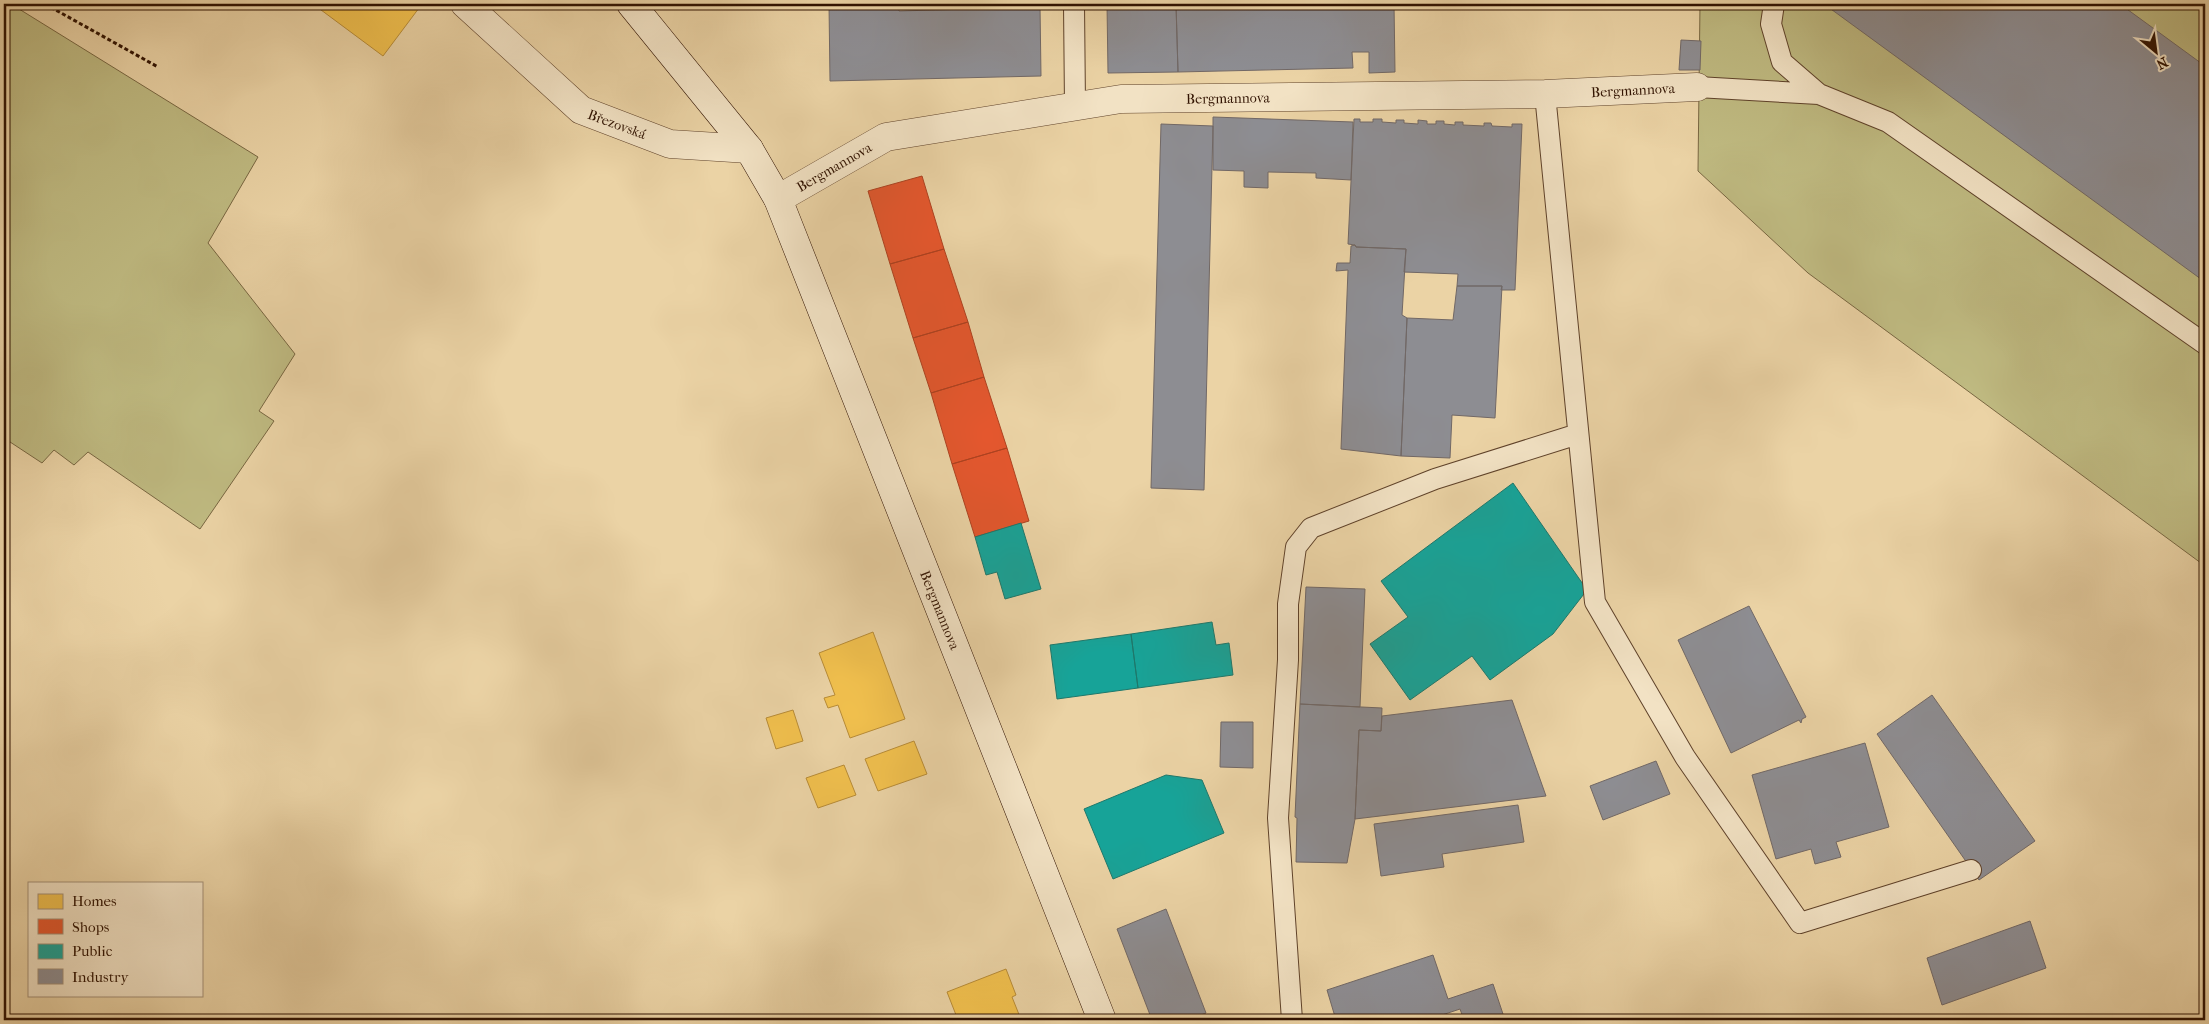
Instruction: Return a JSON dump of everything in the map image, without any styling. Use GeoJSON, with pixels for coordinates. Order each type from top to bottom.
{"type":"FeatureCollection","features":[{"type":"Feature","properties":{"kind":"street","name":"Březovská"},"geometry":{"type":"LineString","coordinates":[[465,4],[581,110],[670,144],[749,149]]}},
{"type":"Feature","properties":{"kind":"street","name":"Bergmannova"},"geometry":{"type":"LineString","coordinates":[[632,4],[749,149],[778,199],[1102,1020]]}},
{"type":"Feature","properties":{"kind":"street","name":"Bergmannova"},"geometry":{"type":"LineString","coordinates":[[778,199],[886,137],[1121,99],[1545,94],[1697,87]]}},
{"type":"Feature","properties":{"kind":"lane"},"geometry":{"type":"LineString","coordinates":[[1074,4],[1075,106]]}},
{"type":"Feature","properties":{"kind":"lane"},"geometry":{"type":"LineString","coordinates":[[1774,4],[1770,24],[1782,62],[1819,94],[1888,122],[2205,344]]}},
{"type":"Feature","properties":{"kind":"lane"},"geometry":{"type":"LineString","coordinates":[[1697,87],[1819,94]]}},
{"type":"Feature","properties":{"kind":"lane"},"geometry":{"type":"LineString","coordinates":[[1545,94],[1594,602],[1685,758],[1800,923],[1971,870]]}},
{"type":"Feature","properties":{"kind":"lane"},"geometry":{"type":"LineString","coordinates":[[1292,1020],[1278,818],[1288,660],[1288,604],[1296,547],[1311,528],[1435,479],[1578,434]]}},
{"type":"Feature","properties":{"kind":"path"},"geometry":{"type":"LineString","coordinates":[[45,4],[158,66]]}},
{"type":"Feature","properties":{"kind":"shaded area"},"geometry":{"type":"Polygon","coordinates":[[[4,4],[11,4],[258,157],[208,243],[295,354],[259,411],[274,421],[200,529],[88,452],[74,465],[54,450],[42,463],[4,438],[4,4]]]}},
{"type":"Feature","properties":{"kind":"shaded area"},"geometry":{"type":"Polygon","coordinates":[[[1700,4],[2205,4],[2205,566],[1808,273],[1698,171],[1700,4]]]}},
{"type":"Feature","properties":{"kind":"building: Homes"},"geometry":{"type":"Polygon","coordinates":[[[313,4],[413,4],[419,8],[383,56],[313,4]]]}},
{"type":"Feature","properties":{"kind":"building: Homes"},"geometry":{"type":"Polygon","coordinates":[[[873,632],[905,719],[850,738],[838,705],[828,708],[824,698],[835,695],[819,653],[873,632]]]}},
{"type":"Feature","properties":{"kind":"building: Homes"},"geometry":{"type":"Polygon","coordinates":[[[793,710],[803,741],[776,749],[766,718],[793,710]]]}},
{"type":"Feature","properties":{"kind":"building: Homes"},"geometry":{"type":"Polygon","coordinates":[[[914,741],[927,774],[878,791],[865,759],[914,741]]]}},
{"type":"Feature","properties":{"kind":"building: Homes"},"geometry":{"type":"Polygon","coordinates":[[[844,765],[856,795],[818,808],[806,778],[844,765]]]}},
{"type":"Feature","properties":{"kind":"building: Homes"},"geometry":{"type":"Polygon","coordinates":[[[1006,969],[1016,995],[1012,997],[1020,1017],[1028,1020],[958,1020],[947,992],[1006,969]]]}},
{"type":"Feature","properties":{"kind":"building: Shops"},"geometry":{"type":"Polygon","coordinates":[[[922,176],[944,249],[890,264],[868,191],[922,176]]]}},
{"type":"Feature","properties":{"kind":"building: Shops"},"geometry":{"type":"Polygon","coordinates":[[[944,249],[968,322],[913,338],[890,264],[944,249]]]}},
{"type":"Feature","properties":{"kind":"building: Shops"},"geometry":{"type":"Polygon","coordinates":[[[968,322],[984,377],[931,393],[913,338],[968,322]]]}},
{"type":"Feature","properties":{"kind":"building: Shops"},"geometry":{"type":"Polygon","coordinates":[[[984,377],[1007,448],[952,464],[931,393],[984,377]]]}},
{"type":"Feature","properties":{"kind":"building: Shops"},"geometry":{"type":"Polygon","coordinates":[[[1007,448],[1029,521],[975,537],[952,464],[1007,448]]]}},
{"type":"Feature","properties":{"kind":"building: Public"},"geometry":{"type":"Polygon","coordinates":[[[1513,483],[1587,590],[1553,634],[1490,680],[1472,656],[1410,700],[1370,644],[1408,617],[1381,581],[1513,483]]]}},
{"type":"Feature","properties":{"kind":"building: Public"},"geometry":{"type":"Polygon","coordinates":[[[1021,523],[1041,589],[1005,599],[997,572],[986,575],[975,537],[1021,523]]]}},
{"type":"Feature","properties":{"kind":"building: Public"},"geometry":{"type":"Polygon","coordinates":[[[1212,622],[1216,645],[1229,643],[1233,675],[1138,688],[1131,634],[1212,622]]]}},
{"type":"Feature","properties":{"kind":"building: Public"},"geometry":{"type":"Polygon","coordinates":[[[1131,634],[1138,688],[1057,699],[1050,645],[1131,634]]]}},
{"type":"Feature","properties":{"kind":"building: Public"},"geometry":{"type":"Polygon","coordinates":[[[1166,775],[1202,780],[1224,833],[1113,879],[1084,809],[1166,775]]]}},
{"type":"Feature","properties":{"kind":"building: Industry"},"geometry":{"type":"Polygon","coordinates":[[[829,4],[899,4],[899,11],[1040,7],[1041,76],[830,81],[829,4]]]}},
{"type":"Feature","properties":{"kind":"building: Industry"},"geometry":{"type":"Polygon","coordinates":[[[1107,4],[1176,4],[1178,72],[1108,73],[1107,4]]]}},
{"type":"Feature","properties":{"kind":"building: Industry"},"geometry":{"type":"Polygon","coordinates":[[[1176,4],[1394,4],[1395,72],[1369,73],[1369,52],[1352,52],[1353,68],[1178,72],[1176,4]]]}},
{"type":"Feature","properties":{"kind":"building: Industry"},"geometry":{"type":"Polygon","coordinates":[[[1824,4],[2120,4],[2205,66],[2205,282],[1824,4]]]}},
{"type":"Feature","properties":{"kind":"building: Industry"},"geometry":{"type":"Polygon","coordinates":[[[1681,40],[1701,41],[1700,70],[1679,70],[1681,40]]]}},
{"type":"Feature","properties":{"kind":"building: Industry"},"geometry":{"type":"Polygon","coordinates":[[[1213,117],[1353,122],[1351,180],[1316,178],[1316,173],[1268,172],[1268,188],[1244,187],[1244,171],[1213,170],[1213,117]]]}},
{"type":"Feature","properties":{"kind":"building: Industry"},"geometry":{"type":"Polygon","coordinates":[[[1354,119],[1360,119],[1360,122],[1373,122],[1373,119],[1382,119],[1382,122],[1396,123],[1396,120],[1404,120],[1404,123],[1418,124],[1418,120],[1427,121],[1427,124],[1436,124],[1436,121],[1444,121],[1444,124],[1455,125],[1455,122],[1463,122],[1463,125],[1484,126],[1484,123],[1491,123],[1492,126],[1512,127],[1512,124],[1522,124],[1515,290],[1501,290],[1502,286],[1457,286],[1458,274],[1404,272],[1406,249],[1356,247],[1355,245],[1348,244],[1354,119]]]}},
{"type":"Feature","properties":{"kind":"building: Industry"},"geometry":{"type":"Polygon","coordinates":[[[1161,124],[1213,126],[1204,490],[1151,488],[1161,124]]]}},
{"type":"Feature","properties":{"kind":"building: Industry"},"geometry":{"type":"Polygon","coordinates":[[[1355,245],[1356,247],[1406,249],[1402,315],[1407,318],[1401,456],[1341,449],[1348,270],[1336,271],[1337,263],[1350,263],[1351,246],[1355,245]]]}},
{"type":"Feature","properties":{"kind":"building: Industry"},"geometry":{"type":"Polygon","coordinates":[[[1457,286],[1502,286],[1495,418],[1452,415],[1450,458],[1401,456],[1407,318],[1453,320],[1457,286]]]}},
{"type":"Feature","properties":{"kind":"building: Industry"},"geometry":{"type":"Polygon","coordinates":[[[1306,587],[1365,589],[1360,707],[1300,704],[1306,587]]]}},
{"type":"Feature","properties":{"kind":"building: Industry"},"geometry":{"type":"Polygon","coordinates":[[[1749,606],[1806,717],[1802,719],[1801,723],[1799,720],[1731,753],[1678,640],[1749,606]]]}},
{"type":"Feature","properties":{"kind":"building: Industry"},"geometry":{"type":"Polygon","coordinates":[[[1932,695],[2035,841],[1979,880],[1877,734],[1932,695]]]}},
{"type":"Feature","properties":{"kind":"building: Industry"},"geometry":{"type":"Polygon","coordinates":[[[1512,700],[1546,796],[1355,819],[1359,730],[1381,731],[1382,716],[1512,700]]]}},
{"type":"Feature","properties":{"kind":"building: Industry"},"geometry":{"type":"Polygon","coordinates":[[[1300,704],[1382,708],[1381,731],[1359,730],[1355,819],[1347,863],[1296,862],[1297,818],[1295,817],[1300,704]]]}},
{"type":"Feature","properties":{"kind":"building: Industry"},"geometry":{"type":"Polygon","coordinates":[[[1221,722],[1253,722],[1253,768],[1220,767],[1221,722]]]}},
{"type":"Feature","properties":{"kind":"building: Industry"},"geometry":{"type":"Polygon","coordinates":[[[1865,743],[1889,827],[1836,842],[1841,857],[1815,864],[1811,849],[1776,859],[1752,775],[1865,743]]]}},
{"type":"Feature","properties":{"kind":"building: Industry"},"geometry":{"type":"Polygon","coordinates":[[[1656,761],[1670,794],[1603,820],[1590,786],[1656,761]]]}},
{"type":"Feature","properties":{"kind":"building: Industry"},"geometry":{"type":"Polygon","coordinates":[[[1518,805],[1524,842],[1442,854],[1444,867],[1381,876],[1374,824],[1518,805]]]}},
{"type":"Feature","properties":{"kind":"building: Industry"},"geometry":{"type":"Polygon","coordinates":[[[1166,909],[1206,1013],[1189,1020],[1152,1020],[1117,929],[1166,909]]]}},
{"type":"Feature","properties":{"kind":"building: Industry"},"geometry":{"type":"Polygon","coordinates":[[[2030,921],[2046,968],[1942,1005],[1927,958],[2030,921]]]}},
{"type":"Feature","properties":{"kind":"building: Industry"},"geometry":{"type":"Polygon","coordinates":[[[1433,955],[1448,999],[1493,984],[1505,1020],[1464,1020],[1460,1009],[1427,1020],[1336,1020],[1327,990],[1433,955]]]}}]}
